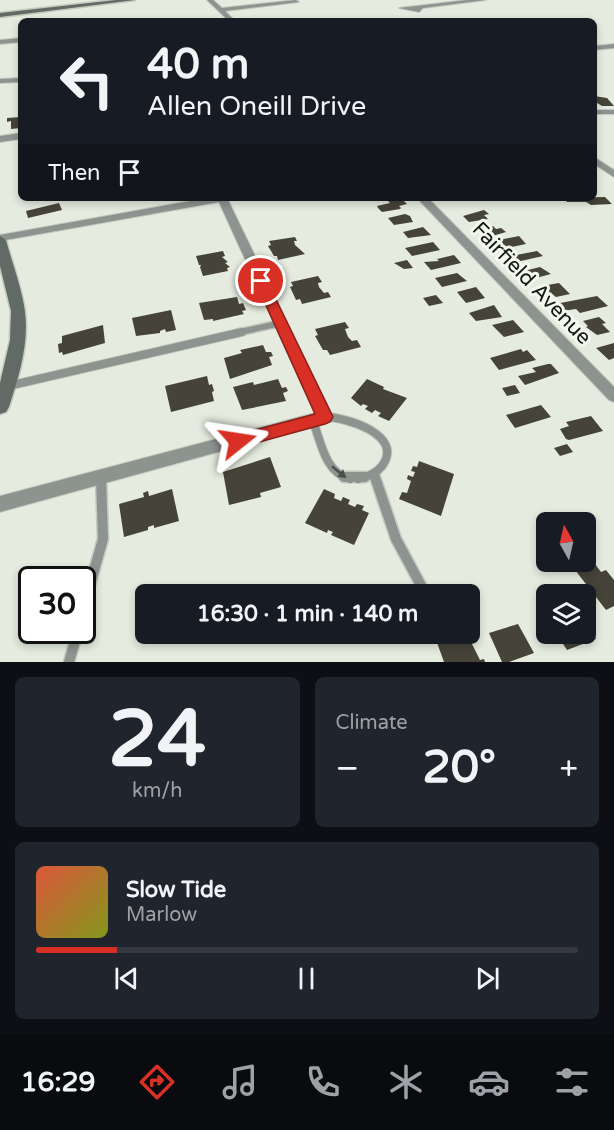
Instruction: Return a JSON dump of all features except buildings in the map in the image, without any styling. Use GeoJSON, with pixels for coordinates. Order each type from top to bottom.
{"type":"FeatureCollection","features":[{"type":"Feature","properties":{"kind":"main road"},"geometry":{"type":"LineString","coordinates":[[0,15],[132,0]]}},
{"type":"Feature","properties":{"kind":"main road"},"geometry":{"type":"LineString","coordinates":[[0,407],[18,340],[18,311],[1,241]]}},
{"type":"Feature","properties":{"kind":"street"},"geometry":{"type":"LineString","coordinates":[[210,0],[229,18]]}},
{"type":"Feature","properties":{"kind":"street"},"geometry":{"type":"LineString","coordinates":[[420,7],[483,0]]}},
{"type":"Feature","properties":{"kind":"street"},"geometry":{"type":"LineString","coordinates":[[222,10],[296,2]]}},
{"type":"Feature","properties":{"kind":"street"},"geometry":{"type":"LineString","coordinates":[[0,42],[18,40]]}},
{"type":"Feature","properties":{"kind":"street"},"geometry":{"type":"LineString","coordinates":[[597,48],[614,46]]}},
{"type":"Feature","properties":{"kind":"street"},"geometry":{"type":"LineString","coordinates":[[0,81],[18,80]]}},
{"type":"Feature","properties":{"kind":"street"},"geometry":{"type":"LineString","coordinates":[[597,112],[614,112]]}},
{"type":"Feature","properties":{"kind":"street"},"geometry":{"type":"LineString","coordinates":[[0,139],[18,136]]}},
{"type":"Feature","properties":{"kind":"street"},"geometry":{"type":"LineString","coordinates":[[597,162],[614,174]]}},
{"type":"Feature","properties":{"kind":"street"},"geometry":{"type":"LineString","coordinates":[[1,241],[208,201]]}},
{"type":"Feature","properties":{"kind":"street"},"geometry":{"type":"LineString","coordinates":[[0,504],[319,419],[281,323],[224,201]]}},
{"type":"Feature","properties":{"kind":"street","name":"Fairfield Avenue"},"geometry":{"type":"LineString","coordinates":[[425,201],[614,396]]}},
{"type":"Feature","properties":{"kind":"lane"},"geometry":{"type":"LineString","coordinates":[[6,379],[281,323]]}},
{"type":"Feature","properties":{"kind":"lane"},"geometry":{"type":"LineString","coordinates":[[344,418],[363,426],[383,442],[387,461],[383,469],[374,476],[351,479],[336,471],[319,419],[344,418]]}},
{"type":"Feature","properties":{"kind":"lane"},"geometry":{"type":"LineString","coordinates":[[374,476],[396,539],[420,584]]}},
{"type":"Feature","properties":{"kind":"lane"},"geometry":{"type":"LineString","coordinates":[[95,566],[103,539],[101,477]]}},
{"type":"Feature","properties":{"kind":"lane"},"geometry":{"type":"LineString","coordinates":[[69,662],[74,644]]}},
{"type":"Feature","properties":{"kind":"route"},"geometry":{"type":"LineString","coordinates":[[238,441],[325,417],[261,281]]}}]}
